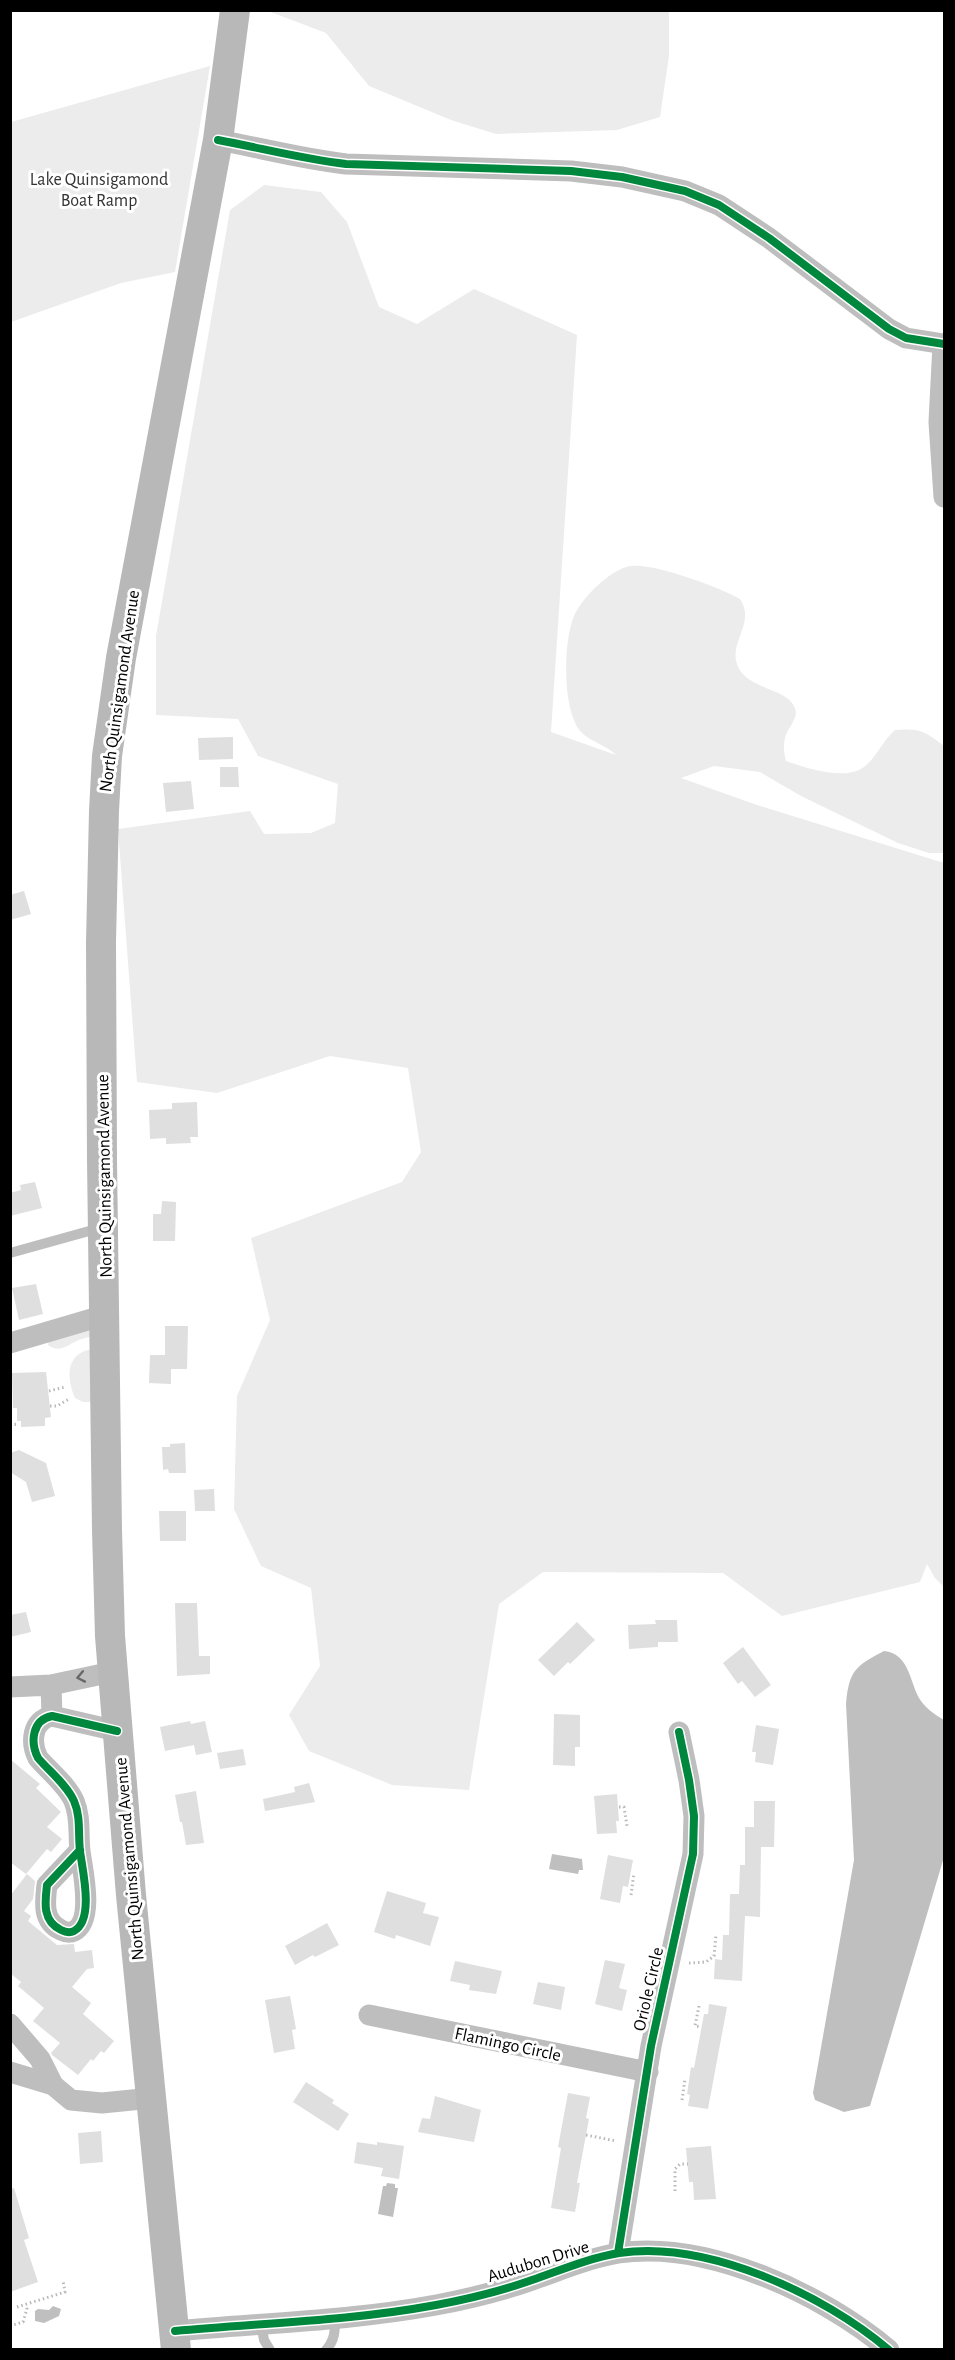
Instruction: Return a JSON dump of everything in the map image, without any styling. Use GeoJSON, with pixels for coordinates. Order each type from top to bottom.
{"type":"FeatureCollection","features":[{"type":"Feature","properties":{"kind":"main road","name":"North Quinsigamond Avenue"},"geometry":{"type":"LineString","coordinates":[[176,2340],[112,1672],[107,1540],[101,921],[108,746],[116,688],[134,581],[218,141],[235,10]]}},
{"type":"Feature","properties":{"kind":"street"},"geometry":{"type":"LineString","coordinates":[[218,141],[346,164],[571,171],[630,178],[685,191],[719,205],[768,238],[889,329],[906,338],[944,344],[939,422],[945,497]]}},
{"type":"Feature","properties":{"kind":"street"},"geometry":{"type":"LineString","coordinates":[[10,1343],[105,1316]]}},
{"type":"Feature","properties":{"kind":"street"},"geometry":{"type":"LineString","coordinates":[[10,1688],[51,1685],[112,1672]]}},
{"type":"Feature","properties":{"kind":"street"},"geometry":{"type":"LineString","coordinates":[[51,1685],[52,1716]]}},
{"type":"Feature","properties":{"kind":"street"},"geometry":{"type":"LineString","coordinates":[[80,1850],[78,1815],[73,1798],[38,1758],[34,1750],[35,1729],[43,1719],[52,1716],[117,1731]]}},
{"type":"Feature","properties":{"kind":"street","name":"Oriole Circle"},"geometry":{"type":"LineString","coordinates":[[618,2253],[639,2107],[693,1854],[694,1816],[679,1732]]}},
{"type":"Feature","properties":{"kind":"street","name":"Flamingo Circle"},"geometry":{"type":"LineString","coordinates":[[369,2015],[648,2072]]}},
{"type":"Feature","properties":{"kind":"street"},"geometry":{"type":"LineString","coordinates":[[10,2024],[40,2059],[53,2085]]}},
{"type":"Feature","properties":{"kind":"street"},"geometry":{"type":"LineString","coordinates":[[10,2072],[53,2085],[71,2100],[81,2102],[119,2102],[152,2098]]}},
{"type":"Feature","properties":{"kind":"street","name":"Audubon Drive"},"geometry":{"type":"LineString","coordinates":[[176,2340],[261,2323],[401,2311],[468,2298],[529,2281],[588,2260],[618,2253],[675,2252],[724,2261],[747,2269],[833,2310],[889,2349]]}},
{"type":"Feature","properties":{"kind":"lane"},"geometry":{"type":"LineString","coordinates":[[10,1253],[104,1227]]}},
{"type":"Feature","properties":{"kind":"lane"},"geometry":{"type":"LineString","coordinates":[[326,2349],[332,2343],[335,2318]]}},
{"type":"Feature","properties":{"kind":"lane"},"geometry":{"type":"LineString","coordinates":[[261,2323],[264,2340],[270,2349]]}},
{"type":"Feature","properties":{"kind":"path"},"geometry":{"type":"LineString","coordinates":[[49,1391],[65,1387]]}},
{"type":"Feature","properties":{"kind":"path"},"geometry":{"type":"LineString","coordinates":[[50,1406],[57,1406],[69,1399]]}},
{"type":"Feature","properties":{"kind":"path"},"geometry":{"type":"LineString","coordinates":[[10,1425],[19,1424]]}},
{"type":"Feature","properties":{"kind":"path"},"geometry":{"type":"LineString","coordinates":[[619,1807],[624,1807],[626,1810],[627,1826]]}},
{"type":"Feature","properties":{"kind":"path"},"geometry":{"type":"LineString","coordinates":[[631,1895],[634,1873]]}},
{"type":"Feature","properties":{"kind":"path"},"geometry":{"type":"LineString","coordinates":[[687,1963],[706,1962],[714,1956],[716,1935]]}},
{"type":"Feature","properties":{"kind":"path"},"geometry":{"type":"LineString","coordinates":[[699,2006],[695,2026],[701,2027]]}},
{"type":"Feature","properties":{"kind":"path"},"geometry":{"type":"LineString","coordinates":[[682,2100],[685,2079]]}},
{"type":"Feature","properties":{"kind":"path"},"geometry":{"type":"LineString","coordinates":[[586,2135],[623,2142]]}},
{"type":"Feature","properties":{"kind":"path"},"geometry":{"type":"LineString","coordinates":[[675,2191],[675,2169],[680,2164],[688,2164]]}},
{"type":"Feature","properties":{"kind":"path"},"geometry":{"type":"LineString","coordinates":[[17,2307],[65,2292],[63,2281]]}},
{"type":"Feature","properties":{"kind":"path"},"geometry":{"type":"LineString","coordinates":[[10,2326],[23,2322],[26,2305]]}},
{"type":"Feature","properties":{"kind":"green space"},"geometry":{"type":"Polygon","coordinates":[[[268,11],[669,11],[669,56],[660,117],[617,130],[496,134],[451,120],[369,86],[326,33],[268,11]]]}},
{"type":"Feature","properties":{"kind":"green space","name":"Lake Quinsigamond Boat Ramp"},"geometry":{"type":"Polygon","coordinates":[[[210,66],[175,272],[121,283],[11,322],[11,122],[210,66]]]}},
{"type":"Feature","properties":{"kind":"green space"},"geometry":{"type":"Polygon","coordinates":[[[264,185],[321,192],[347,222],[379,307],[417,324],[474,289],[577,335],[551,732],[616,755],[581,732],[575,722],[570,709],[566,676],[568,642],[574,616],[590,593],[606,578],[623,568],[641,566],[686,577],[740,599],[745,615],[736,653],[740,671],[747,678],[783,696],[795,708],[794,720],[784,741],[786,761],[826,772],[856,771],[869,763],[895,730],[922,732],[944,746],[944,853],[929,853],[898,843],[801,796],[760,772],[714,766],[681,778],[757,805],[944,863],[944,1587],[935,1578],[927,1564],[920,1582],[782,1616],[723,1573],[543,1572],[499,1604],[469,1790],[392,1785],[309,1751],[289,1715],[320,1666],[311,1588],[261,1566],[234,1509],[237,1396],[270,1320],[251,1238],[402,1182],[421,1152],[408,1068],[330,1056],[217,1093],[137,1082],[118,829],[250,811],[264,834],[311,833],[335,823],[338,784],[258,756],[238,719],[156,715],[156,636],[230,210],[264,185]]]}},
{"type":"Feature","properties":{"kind":"green space"},"geometry":{"type":"Polygon","coordinates":[[[91,1327],[91,1336],[66,1347],[59,1349],[48,1345],[49,1340],[91,1327]]]}},
{"type":"Feature","properties":{"kind":"green space"},"geometry":{"type":"Polygon","coordinates":[[[91,1350],[93,1402],[83,1402],[75,1398],[70,1384],[70,1370],[75,1358],[91,1350]]]}},
{"type":"Feature","properties":{"kind":"shaded area"},"geometry":{"type":"Polygon","coordinates":[[[884,1651],[899,1657],[907,1669],[921,1702],[944,1720],[944,1857],[870,2106],[844,2112],[815,2100],[813,2093],[854,1860],[846,1704],[849,1684],[855,1671],[866,1661],[884,1651]]]}},
{"type":"Feature","properties":{"kind":"shaded area"},"geometry":{"type":"Polygon","coordinates":[[[552,1854],[582,1859],[583,1870],[579,1870],[578,1874],[549,1869],[552,1854]]]}},
{"type":"Feature","properties":{"kind":"shaded area"},"geometry":{"type":"Polygon","coordinates":[[[387,2183],[395,2184],[395,2188],[398,2188],[393,2217],[378,2214],[383,2186],[387,2183]]]}},
{"type":"Feature","properties":{"kind":"shaded area"},"geometry":{"type":"Polygon","coordinates":[[[53,2306],[61,2309],[59,2316],[44,2323],[35,2321],[35,2311],[49,2310],[53,2306]]]}},
{"type":"Feature","properties":{"kind":"building"},"geometry":{"type":"Polygon","coordinates":[[[233,737],[233,759],[199,760],[198,738],[233,737]]]}},
{"type":"Feature","properties":{"kind":"building"},"geometry":{"type":"Polygon","coordinates":[[[220,767],[238,767],[239,787],[220,787],[220,767]]]}},
{"type":"Feature","properties":{"kind":"building"},"geometry":{"type":"Polygon","coordinates":[[[191,781],[194,809],[166,812],[163,783],[191,781]]]}},
{"type":"Feature","properties":{"kind":"building"},"geometry":{"type":"Polygon","coordinates":[[[24,891],[31,914],[10,920],[10,895],[24,891]]]}},
{"type":"Feature","properties":{"kind":"building"},"geometry":{"type":"Polygon","coordinates":[[[197,1102],[198,1137],[190,1137],[191,1143],[166,1144],[166,1138],[150,1139],[149,1110],[172,1109],[172,1103],[197,1102]]]}},
{"type":"Feature","properties":{"kind":"building"},"geometry":{"type":"Polygon","coordinates":[[[35,1182],[42,1208],[10,1216],[10,1193],[21,1190],[20,1185],[35,1182]]]}},
{"type":"Feature","properties":{"kind":"building"},"geometry":{"type":"Polygon","coordinates":[[[162,1201],[176,1202],[175,1241],[153,1241],[153,1214],[161,1214],[162,1201]]]}},
{"type":"Feature","properties":{"kind":"building"},"geometry":{"type":"Polygon","coordinates":[[[36,1284],[43,1314],[19,1320],[12,1288],[36,1284]]]}},
{"type":"Feature","properties":{"kind":"building"},"geometry":{"type":"Polygon","coordinates":[[[165,1326],[188,1326],[187,1369],[171,1369],[171,1384],[149,1383],[150,1355],[165,1355],[165,1326]]]}},
{"type":"Feature","properties":{"kind":"building"},"geometry":{"type":"Polygon","coordinates":[[[46,1372],[51,1417],[45,1418],[45,1426],[21,1427],[21,1421],[17,1421],[17,1408],[13,1408],[12,1373],[46,1372]]]}},
{"type":"Feature","properties":{"kind":"building"},"geometry":{"type":"Polygon","coordinates":[[[185,1443],[186,1473],[169,1473],[168,1469],[163,1470],[162,1447],[185,1443]]]}},
{"type":"Feature","properties":{"kind":"building"},"geometry":{"type":"Polygon","coordinates":[[[19,1450],[46,1463],[55,1496],[32,1502],[26,1482],[10,1472],[10,1453],[19,1450]]]}},
{"type":"Feature","properties":{"kind":"building"},"geometry":{"type":"Polygon","coordinates":[[[214,1489],[215,1511],[195,1511],[194,1490],[214,1489]]]}},
{"type":"Feature","properties":{"kind":"building"},"geometry":{"type":"Polygon","coordinates":[[[159,1511],[186,1511],[186,1541],[160,1541],[159,1511]]]}},
{"type":"Feature","properties":{"kind":"building"},"geometry":{"type":"Polygon","coordinates":[[[175,1603],[197,1603],[199,1656],[210,1656],[210,1674],[177,1676],[175,1603]]]}},
{"type":"Feature","properties":{"kind":"building"},"geometry":{"type":"Polygon","coordinates":[[[26,1612],[31,1632],[10,1637],[10,1615],[26,1612]]]}},
{"type":"Feature","properties":{"kind":"building"},"geometry":{"type":"Polygon","coordinates":[[[655,1620],[677,1620],[678,1642],[658,1642],[658,1647],[629,1649],[628,1625],[656,1624],[655,1620]]]}},
{"type":"Feature","properties":{"kind":"building"},"geometry":{"type":"Polygon","coordinates":[[[577,1622],[595,1640],[554,1676],[538,1660],[577,1622]]]}},
{"type":"Feature","properties":{"kind":"building"},"geometry":{"type":"Polygon","coordinates":[[[743,1647],[771,1685],[755,1697],[742,1681],[738,1684],[723,1663],[743,1647]]]}},
{"type":"Feature","properties":{"kind":"building"},"geometry":{"type":"Polygon","coordinates":[[[554,1714],[580,1715],[580,1747],[575,1747],[575,1766],[553,1765],[554,1714]]]}},
{"type":"Feature","properties":{"kind":"building"},"geometry":{"type":"Polygon","coordinates":[[[190,1721],[191,1724],[205,1721],[212,1752],[196,1755],[194,1745],[165,1751],[160,1727],[190,1721]]]}},
{"type":"Feature","properties":{"kind":"building"},"geometry":{"type":"Polygon","coordinates":[[[756,1725],[779,1729],[773,1765],[755,1762],[756,1752],[752,1752],[756,1725]]]}},
{"type":"Feature","properties":{"kind":"building"},"geometry":{"type":"Polygon","coordinates":[[[243,1749],[246,1765],[220,1769],[217,1753],[243,1749]]]}},
{"type":"Feature","properties":{"kind":"building"},"geometry":{"type":"Polygon","coordinates":[[[10,1759],[40,1784],[36,1788],[61,1812],[47,1827],[62,1839],[51,1852],[47,1849],[26,1874],[10,1862],[10,1759]]]}},
{"type":"Feature","properties":{"kind":"building"},"geometry":{"type":"Polygon","coordinates":[[[309,1783],[315,1802],[265,1811],[263,1799],[295,1792],[294,1787],[309,1783]]]}},
{"type":"Feature","properties":{"kind":"building"},"geometry":{"type":"Polygon","coordinates":[[[196,1791],[204,1843],[186,1845],[175,1795],[196,1791]]]}},
{"type":"Feature","properties":{"kind":"building"},"geometry":{"type":"Polygon","coordinates":[[[617,1794],[619,1821],[616,1821],[617,1833],[597,1834],[594,1796],[617,1794]]]}},
{"type":"Feature","properties":{"kind":"building"},"geometry":{"type":"Polygon","coordinates":[[[754,1801],[775,1801],[774,1847],[761,1847],[760,1917],[745,1916],[742,1981],[714,1979],[715,1959],[722,1960],[723,1935],[729,1935],[730,1894],[739,1894],[740,1865],[745,1865],[745,1827],[754,1827],[754,1801]]]}},
{"type":"Feature","properties":{"kind":"building"},"geometry":{"type":"Polygon","coordinates":[[[608,1855],[633,1860],[628,1887],[623,1886],[620,1903],[600,1899],[608,1855]]]}},
{"type":"Feature","properties":{"kind":"building"},"geometry":{"type":"Polygon","coordinates":[[[27,1874],[35,1881],[33,1899],[24,1911],[31,1916],[28,1921],[57,1945],[74,1944],[75,1952],[92,1950],[94,1968],[87,1969],[72,1987],[91,2003],[83,2014],[114,2041],[104,2053],[101,2051],[93,2061],[91,2059],[78,2075],[52,2055],[51,2053],[60,2043],[33,2021],[44,2008],[18,1986],[21,1982],[10,1973],[10,1896],[27,1874]]]}},
{"type":"Feature","properties":{"kind":"building"},"geometry":{"type":"Polygon","coordinates":[[[387,1891],[426,1903],[423,1913],[439,1917],[430,1946],[396,1935],[395,1939],[374,1932],[387,1891]]]}},
{"type":"Feature","properties":{"kind":"building"},"geometry":{"type":"Polygon","coordinates":[[[327,1923],[339,1945],[295,1965],[285,1946],[327,1923]]]}},
{"type":"Feature","properties":{"kind":"building"},"geometry":{"type":"Polygon","coordinates":[[[605,1960],[625,1964],[619,1988],[627,1990],[622,2011],[595,2004],[605,1960]]]}},
{"type":"Feature","properties":{"kind":"building"},"geometry":{"type":"Polygon","coordinates":[[[455,1961],[502,1971],[496,1994],[469,1990],[470,1985],[450,1981],[455,1961]]]}},
{"type":"Feature","properties":{"kind":"building"},"geometry":{"type":"Polygon","coordinates":[[[538,1982],[565,1987],[561,2010],[533,2004],[538,1982]]]}},
{"type":"Feature","properties":{"kind":"building"},"geometry":{"type":"Polygon","coordinates":[[[290,1996],[296,2029],[292,2030],[295,2049],[274,2053],[265,2000],[290,1996]]]}},
{"type":"Feature","properties":{"kind":"building"},"geometry":{"type":"Polygon","coordinates":[[[709,2004],[727,2007],[708,2109],[688,2106],[690,2095],[687,2094],[691,2067],[694,2068],[704,2014],[708,2014],[709,2004]]]}},
{"type":"Feature","properties":{"kind":"building"},"geometry":{"type":"Polygon","coordinates":[[[306,2082],[334,2100],[332,2103],[349,2114],[338,2131],[293,2102],[306,2082]]]}},
{"type":"Feature","properties":{"kind":"building"},"geometry":{"type":"Polygon","coordinates":[[[568,2093],[590,2097],[586,2118],[589,2119],[577,2183],[580,2183],[575,2212],[551,2208],[561,2148],[558,2147],[568,2093]]]}},
{"type":"Feature","properties":{"kind":"building"},"geometry":{"type":"Polygon","coordinates":[[[435,2096],[481,2110],[474,2142],[418,2132],[422,2118],[430,2119],[435,2096]]]}},
{"type":"Feature","properties":{"kind":"building"},"geometry":{"type":"Polygon","coordinates":[[[101,2131],[103,2162],[80,2164],[78,2133],[101,2131]]]}},
{"type":"Feature","properties":{"kind":"building"},"geometry":{"type":"Polygon","coordinates":[[[357,2142],[404,2146],[399,2179],[381,2176],[383,2168],[354,2163],[357,2142]]]}},
{"type":"Feature","properties":{"kind":"building"},"geometry":{"type":"Polygon","coordinates":[[[711,2146],[716,2199],[694,2200],[693,2182],[689,2182],[686,2148],[711,2146]]]}},
{"type":"Feature","properties":{"kind":"building"},"geometry":{"type":"Polygon","coordinates":[[[14,2188],[29,2238],[24,2240],[38,2282],[10,2292],[10,2189],[14,2188]]]}},
{"type":"Feature","properties":{"kind":"cycle path"},"geometry":{"type":"LineString","coordinates":[[218,140],[346,164],[571,171],[622,177],[685,191],[719,205],[769,238],[889,329],[906,338],[944,344]]}},
{"type":"Feature","properties":{"kind":"cycle path"},"geometry":{"type":"LineString","coordinates":[[80,1850],[47,1885],[46,1910],[48,1916],[55,1926],[67,1932],[74,1931],[80,1925],[86,1905],[78,1813],[67,1789],[38,1758],[35,1752],[34,1732],[40,1722],[52,1716],[117,1731]]}},
{"type":"Feature","properties":{"kind":"cycle path"},"geometry":{"type":"LineString","coordinates":[[618,2253],[651,2046],[693,1854],[694,1816],[679,1732]]}},
{"type":"Feature","properties":{"kind":"cycle path"},"geometry":{"type":"LineString","coordinates":[[175,2331],[338,2318],[436,2305],[508,2288],[608,2255],[653,2251],[689,2255],[726,2263],[798,2291],[862,2329],[889,2350]]}}]}
